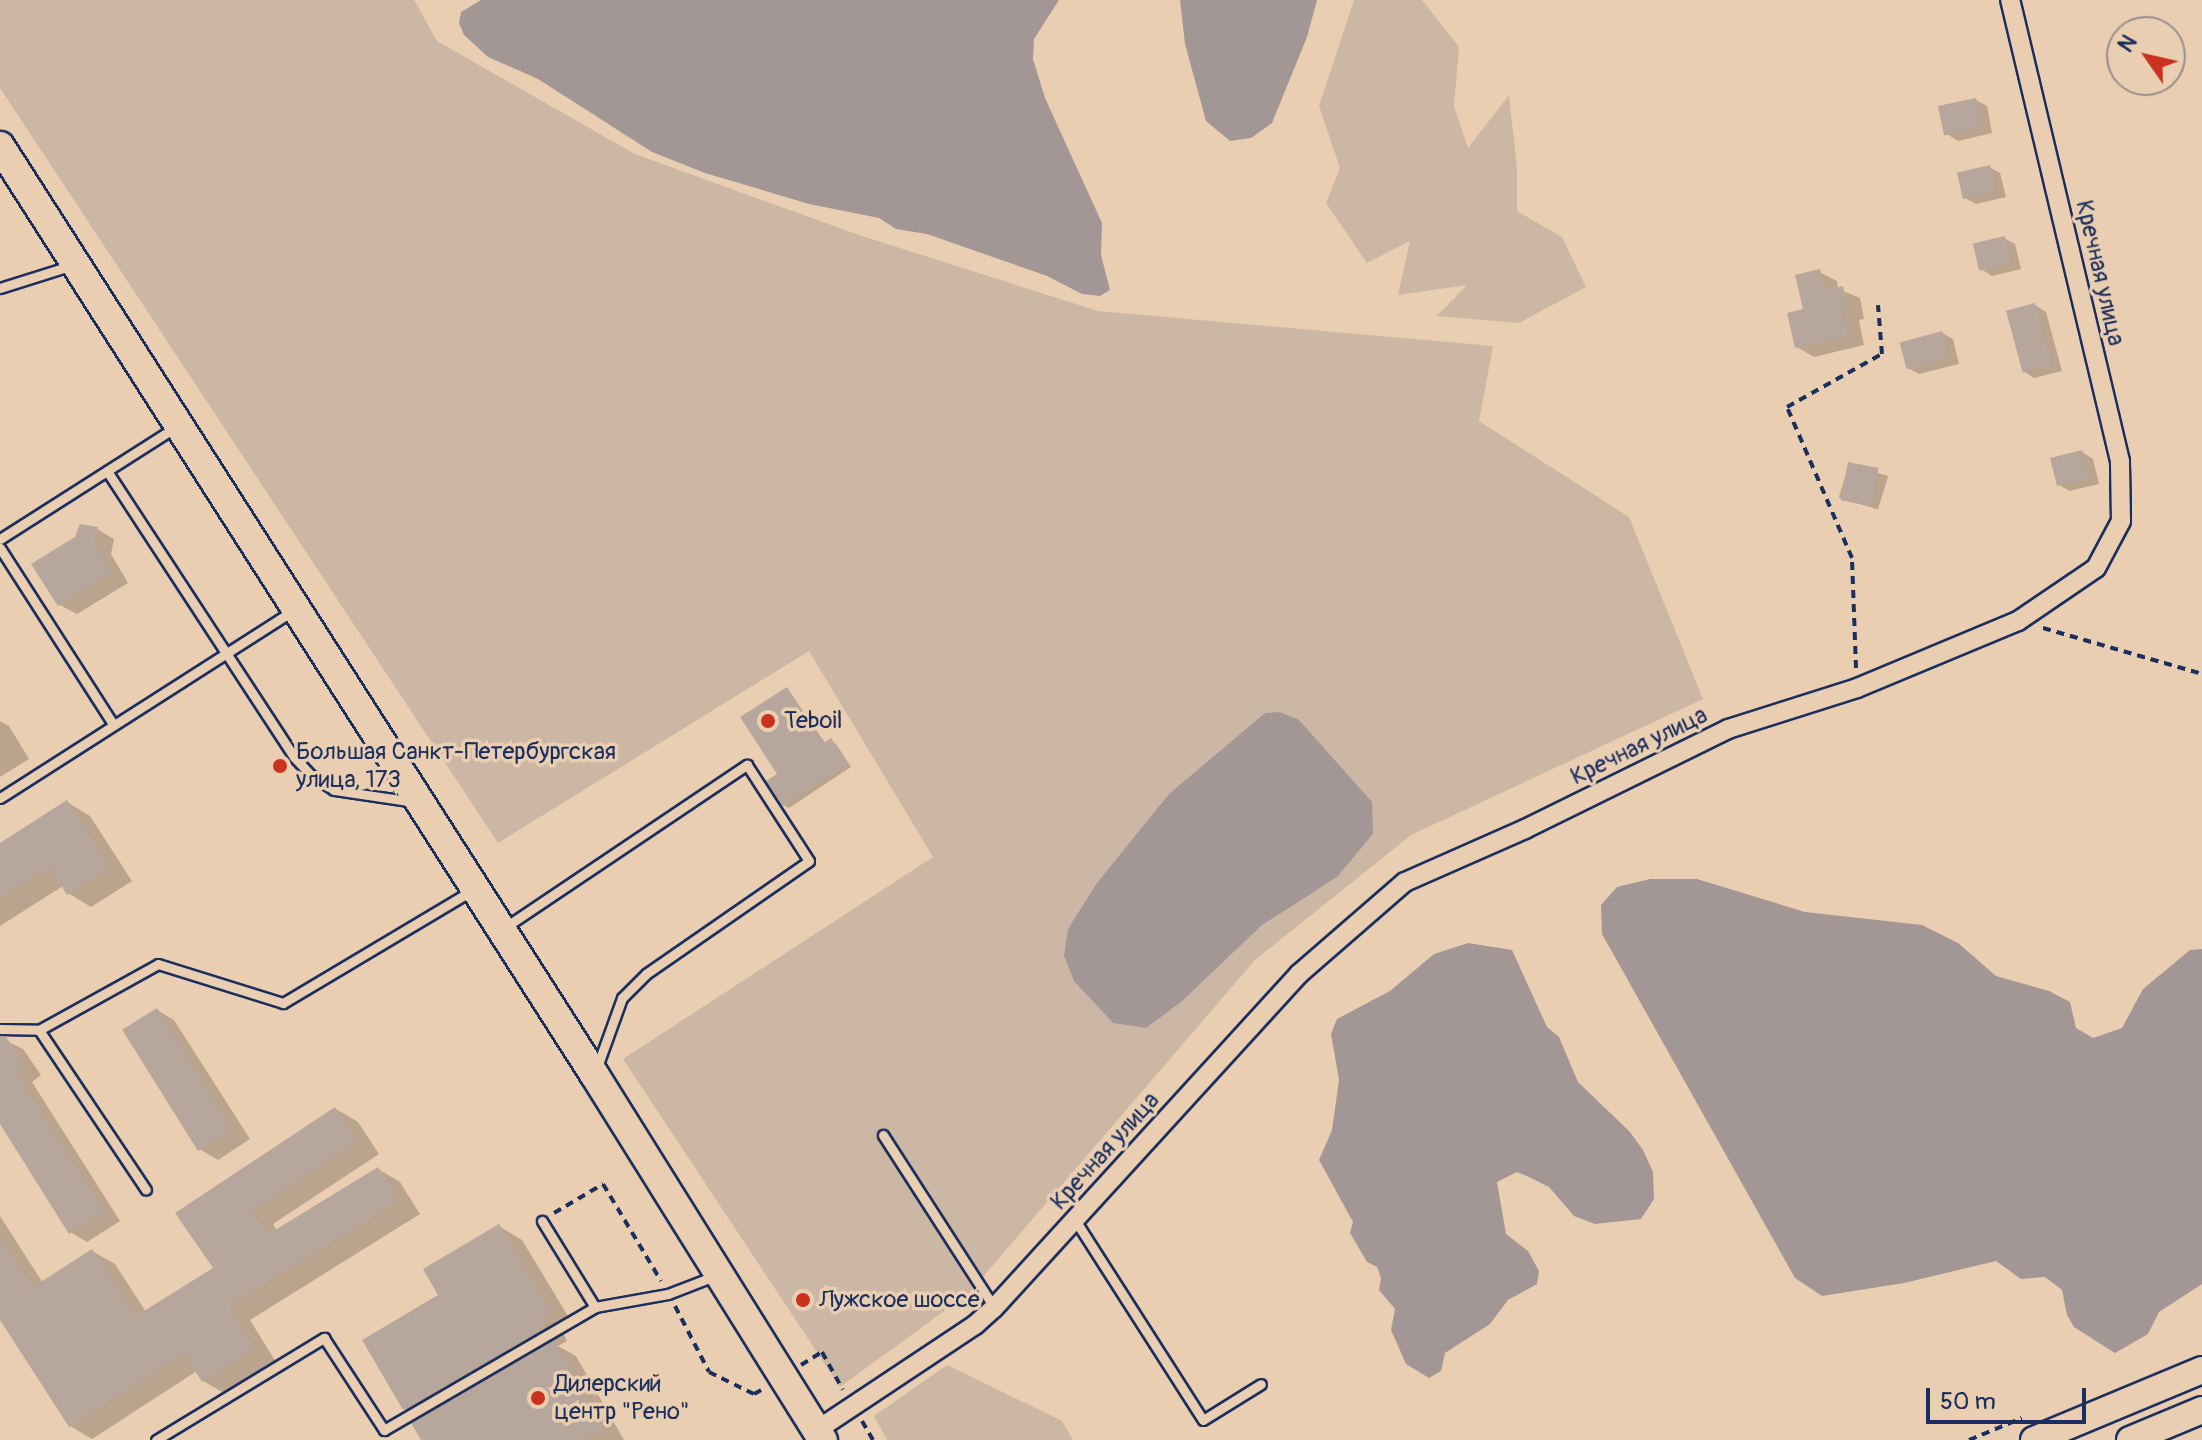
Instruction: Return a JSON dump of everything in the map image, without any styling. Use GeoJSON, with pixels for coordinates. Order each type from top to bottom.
{"type":"FeatureCollection","features":[{"type":"Feature","properties":{"kind":"main road"},"geometry":{"type":"LineString","coordinates":[[0,146],[502,929],[820,1435]]}},
{"type":"Feature","properties":{"kind":"main road"},"geometry":{"type":"LineString","coordinates":[[2034,1440],[2202,1370]]}},
{"type":"Feature","properties":{"kind":"main road"},"geometry":{"type":"LineString","coordinates":[[2130,1440],[2202,1410]]}},
{"type":"Feature","properties":{"kind":"street","name":"Кречная улица"},"geometry":{"type":"LineString","coordinates":[[820,1435],[975,1325],[994,1308],[1299,974],[1405,882],[1525,829],[1728,729],[1857,688],[2018,621],[2096,568],[2121,521],[2120,461],[2010,0]]}},
{"type":"Feature","properties":{"kind":"lane"},"geometry":{"type":"LineString","coordinates":[[0,288],[76,264]]}},
{"type":"Feature","properties":{"kind":"lane"},"geometry":{"type":"LineString","coordinates":[[0,539],[177,426]]}},
{"type":"Feature","properties":{"kind":"lane"},"geometry":{"type":"LineString","coordinates":[[107,471],[294,757],[311,775],[334,790],[421,803]]}},
{"type":"Feature","properties":{"kind":"lane"},"geometry":{"type":"LineString","coordinates":[[0,548],[113,724]]}},
{"type":"Feature","properties":{"kind":"lane"},"geometry":{"type":"LineString","coordinates":[[0,798],[296,609]]}},
{"type":"Feature","properties":{"kind":"lane"},"geometry":{"type":"LineString","coordinates":[[502,929],[747,765],[809,861],[646,974],[622,998],[594,1074]]}},
{"type":"Feature","properties":{"kind":"lane"},"geometry":{"type":"LineString","coordinates":[[0,1029],[39,1030],[158,964],[283,1003],[475,888]]}},
{"type":"Feature","properties":{"kind":"lane"},"geometry":{"type":"LineString","coordinates":[[39,1030],[146,1190]]}},
{"type":"Feature","properties":{"kind":"lane"},"geometry":{"type":"LineString","coordinates":[[883,1135],[994,1308]]}},
{"type":"Feature","properties":{"kind":"lane"},"geometry":{"type":"LineString","coordinates":[[1075,1220],[1203,1420],[1261,1384]]}},
{"type":"Feature","properties":{"kind":"lane"},"geometry":{"type":"LineString","coordinates":[[542,1221],[595,1307]]}},
{"type":"Feature","properties":{"kind":"lane"},"geometry":{"type":"LineString","coordinates":[[156,1440],[324,1338],[384,1430],[595,1307],[668,1294],[720,1273]]}},
{"type":"Feature","properties":{"kind":"path"},"geometry":{"type":"LineString","coordinates":[[1857,688],[1852,558],[1787,407],[1882,354],[1878,305]]}},
{"type":"Feature","properties":{"kind":"path"},"geometry":{"type":"LineString","coordinates":[[2018,621],[2202,674]]}},
{"type":"Feature","properties":{"kind":"path"},"geometry":{"type":"LineString","coordinates":[[542,1221],[603,1184],[668,1294],[709,1372],[754,1394]]}},
{"type":"Feature","properties":{"kind":"shaded area"},"geometry":{"type":"Polygon","coordinates":[[[0,0],[414,0],[437,41],[635,154],[859,235],[1098,311],[1493,346],[1479,421],[1629,517],[1703,699],[1411,835],[1255,960],[969,1293],[840,1387],[623,1059],[933,857],[809,651],[498,843],[0,88],[0,0]]]}},
{"type":"Feature","properties":{"kind":"shaded area"},"geometry":{"type":"Polygon","coordinates":[[[481,0],[1059,0],[1034,39],[1033,59],[1045,98],[1102,223],[1101,255],[1110,290],[1100,296],[1082,294],[1047,276],[927,234],[896,229],[879,218],[809,204],[705,173],[652,152],[538,79],[488,57],[464,35],[459,23],[461,12],[481,0]]]}},
{"type":"Feature","properties":{"kind":"shaded area"},"geometry":{"type":"Polygon","coordinates":[[[1180,0],[1317,0],[1307,37],[1272,123],[1251,138],[1230,141],[1206,121],[1185,44],[1180,0]]]}},
{"type":"Feature","properties":{"kind":"shaded area"},"geometry":{"type":"Polygon","coordinates":[[[1354,0],[1422,0],[1459,47],[1454,106],[1468,148],[1509,95],[1517,168],[1517,211],[1562,237],[1586,287],[1519,323],[1437,316],[1467,285],[1398,295],[1410,241],[1367,263],[1326,203],[1340,168],[1319,106],[1354,0]]]}},
{"type":"Feature","properties":{"kind":"shaded area"},"geometry":{"type":"Polygon","coordinates":[[[1280,712],[1299,720],[1372,802],[1373,834],[1337,877],[1262,925],[1181,1002],[1146,1028],[1113,1023],[1074,981],[1064,956],[1068,929],[1097,883],[1169,794],[1265,713],[1280,712]]]}},
{"type":"Feature","properties":{"kind":"shaded area"},"geometry":{"type":"Polygon","coordinates":[[[1650,879],[1697,879],[1805,912],[1922,925],[1958,943],[1996,976],[2049,991],[2070,1002],[2076,1028],[2093,1038],[2122,1028],[2143,989],[2190,950],[2202,949],[2202,1284],[2159,1312],[2148,1334],[2115,1353],[2074,1327],[2067,1315],[2062,1290],[2045,1277],[2021,1279],[1996,1261],[1904,1283],[1822,1296],[1795,1278],[1602,934],[1601,905],[1617,887],[1650,879]]]}},
{"type":"Feature","properties":{"kind":"shaded area"},"geometry":{"type":"Polygon","coordinates":[[[1468,943],[1512,950],[1547,1027],[1559,1037],[1578,1082],[1630,1132],[1643,1150],[1653,1172],[1654,1199],[1641,1219],[1595,1224],[1574,1216],[1549,1187],[1529,1177],[1517,1172],[1497,1182],[1506,1234],[1528,1251],[1539,1271],[1537,1284],[1508,1300],[1490,1324],[1445,1353],[1441,1371],[1429,1378],[1406,1364],[1391,1330],[1395,1309],[1379,1290],[1381,1278],[1377,1267],[1367,1262],[1350,1233],[1353,1222],[1319,1160],[1332,1130],[1339,1080],[1331,1034],[1337,1019],[1390,991],[1434,954],[1468,943]]]}},
{"type":"Feature","properties":{"kind":"shaded area"},"geometry":{"type":"Polygon","coordinates":[[[947,1365],[1062,1421],[1073,1440],[887,1440],[874,1416],[947,1365]]]}},
{"type":"Feature","properties":{"kind":"building"},"geometry":{"type":"Polygon","coordinates":[[[1976,98],[1982,127],[1944,135],[1938,106],[1976,98]]]}},
{"type":"Feature","properties":{"kind":"building"},"geometry":{"type":"Polygon","coordinates":[[[1990,165],[1996,191],[1963,199],[1957,173],[1990,165]]]}},
{"type":"Feature","properties":{"kind":"building"},"geometry":{"type":"Polygon","coordinates":[[[2005,236],[2011,263],[1979,271],[1973,243],[2005,236]]]}},
{"type":"Feature","properties":{"kind":"building"},"geometry":{"type":"Polygon","coordinates":[[[1820,269],[1825,290],[1843,286],[1848,309],[1842,311],[1848,336],[1795,348],[1787,313],[1803,309],[1795,275],[1820,269]]]}},
{"type":"Feature","properties":{"kind":"building"},"geometry":{"type":"Polygon","coordinates":[[[2035,303],[2052,365],[2023,373],[2006,311],[2035,303]]]}},
{"type":"Feature","properties":{"kind":"building"},"geometry":{"type":"Polygon","coordinates":[[[1942,331],[1949,358],[1907,369],[1899,342],[1942,331]]]}},
{"type":"Feature","properties":{"kind":"building"},"geometry":{"type":"Polygon","coordinates":[[[2082,450],[2089,478],[2057,486],[2050,458],[2082,450]]]}},
{"type":"Feature","properties":{"kind":"building"},"geometry":{"type":"Polygon","coordinates":[[[1848,462],[1878,468],[1871,506],[1841,500],[1848,462]]]}},
{"type":"Feature","properties":{"kind":"building"},"geometry":{"type":"Polygon","coordinates":[[[80,524],[98,527],[94,542],[112,573],[58,606],[31,564],[75,537],[80,524]]]}},
{"type":"Feature","properties":{"kind":"building"},"geometry":{"type":"Polygon","coordinates":[[[787,687],[824,743],[831,738],[848,764],[783,806],[766,781],[777,774],[740,717],[787,687]]]}},
{"type":"Feature","properties":{"kind":"building"},"geometry":{"type":"Polygon","coordinates":[[[67,800],[110,868],[67,895],[50,867],[0,898],[0,843],[67,800]]]}},
{"type":"Feature","properties":{"kind":"building"},"geometry":{"type":"Polygon","coordinates":[[[157,1008],[233,1129],[198,1151],[122,1030],[157,1008]]]}},
{"type":"Feature","properties":{"kind":"building"},"geometry":{"type":"Polygon","coordinates":[[[0,1036],[6,1037],[25,1065],[16,1072],[104,1211],[69,1234],[0,1124],[0,1036]]]}},
{"type":"Feature","properties":{"kind":"building"},"geometry":{"type":"Polygon","coordinates":[[[335,1107],[358,1141],[252,1211],[267,1235],[378,1167],[399,1201],[229,1306],[255,1349],[202,1382],[184,1353],[69,1427],[0,1320],[0,1236],[33,1287],[92,1249],[136,1316],[213,1268],[175,1213],[335,1107]]]}},
{"type":"Feature","properties":{"kind":"building"},"geometry":{"type":"Polygon","coordinates":[[[499,1224],[552,1313],[541,1319],[545,1327],[403,1410],[362,1340],[438,1295],[423,1269],[499,1224]]]}},
{"type":"Feature","properties":{"kind":"building"},"geometry":{"type":"Polygon","coordinates":[[[553,1340],[604,1428],[583,1440],[421,1440],[411,1423],[553,1340]]]}},
{"type":"Feature","properties":{"kind":"place","name":"Teboil"},"geometry":{"type":"Point","coordinates":[768,721]}},
{"type":"Feature","properties":{"kind":"place","name":"Большая Санкт-Петербургская улица, 173"},"geometry":{"type":"Point","coordinates":[280,766]}},
{"type":"Feature","properties":{"kind":"place","name":"Лужское шоссе"},"geometry":{"type":"Point","coordinates":[803,1300]}},
{"type":"Feature","properties":{"kind":"place","name":"Дилерский центр \"Рено\""},"geometry":{"type":"Point","coordinates":[538,1398]}}]}
